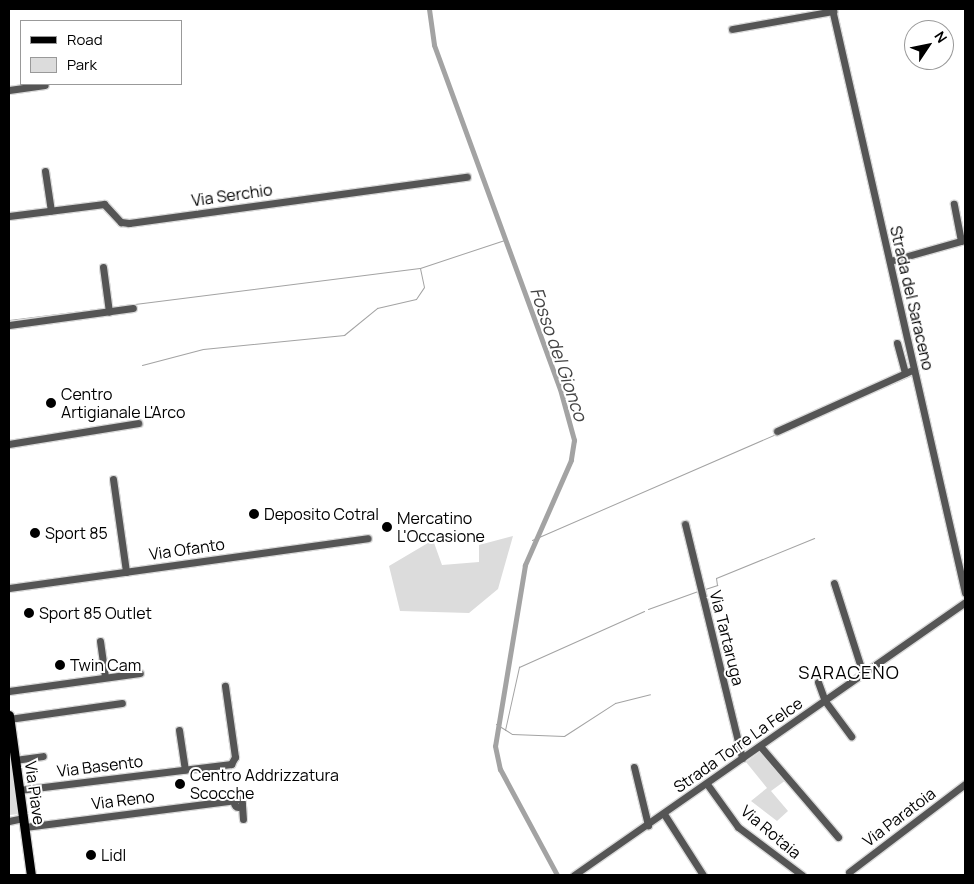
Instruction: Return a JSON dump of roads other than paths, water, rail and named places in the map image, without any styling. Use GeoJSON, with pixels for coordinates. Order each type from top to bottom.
{"type":"FeatureCollection","features":[{"type":"Feature","properties":{"kind":"main road","name":"Via Piave"},"geometry":{"type":"LineString","coordinates":[[9,715],[11,742],[31,875]]}},
{"type":"Feature","properties":{"kind":"street"},"geometry":{"type":"LineString","coordinates":[[732,29],[832,10]]}},
{"type":"Feature","properties":{"kind":"street","name":"Strada del Saraceno"},"geometry":{"type":"LineString","coordinates":[[832,10],[965,593]]}},
{"type":"Feature","properties":{"kind":"street"},"geometry":{"type":"LineString","coordinates":[[9,90],[45,85]]}},
{"type":"Feature","properties":{"kind":"street"},"geometry":{"type":"LineString","coordinates":[[45,171],[51,211]]}},
{"type":"Feature","properties":{"kind":"street","name":"Via Serchio"},"geometry":{"type":"LineString","coordinates":[[9,216],[104,204],[121,222],[129,223],[467,177]]}},
{"type":"Feature","properties":{"kind":"street"},"geometry":{"type":"LineString","coordinates":[[890,261],[960,242],[954,204]]}},
{"type":"Feature","properties":{"kind":"street"},"geometry":{"type":"LineString","coordinates":[[102,267],[109,312]]}},
{"type":"Feature","properties":{"kind":"street"},"geometry":{"type":"LineString","coordinates":[[9,325],[133,308]]}},
{"type":"Feature","properties":{"kind":"street"},"geometry":{"type":"LineString","coordinates":[[897,343],[905,373]]}},
{"type":"Feature","properties":{"kind":"street"},"geometry":{"type":"LineString","coordinates":[[776,430],[914,368]]}},
{"type":"Feature","properties":{"kind":"street"},"geometry":{"type":"LineString","coordinates":[[9,444],[138,423]]}},
{"type":"Feature","properties":{"kind":"street"},"geometry":{"type":"LineString","coordinates":[[113,479],[126,572]]}},
{"type":"Feature","properties":{"kind":"street","name":"Via Tartaruga"},"geometry":{"type":"LineString","coordinates":[[685,524],[742,758]]}},
{"type":"Feature","properties":{"kind":"street","name":"Via Ofanto"},"geometry":{"type":"LineString","coordinates":[[9,588],[368,538]]}},
{"type":"Feature","properties":{"kind":"street"},"geometry":{"type":"LineString","coordinates":[[834,583],[863,674]]}},
{"type":"Feature","properties":{"kind":"street","name":"Strada Torre La Felce"},"geometry":{"type":"LineString","coordinates":[[574,875],[707,784],[965,602]]}},
{"type":"Feature","properties":{"kind":"street"},"geometry":{"type":"LineString","coordinates":[[100,641],[106,677]]}},
{"type":"Feature","properties":{"kind":"street"},"geometry":{"type":"LineString","coordinates":[[9,691],[140,673]]}},
{"type":"Feature","properties":{"kind":"street"},"geometry":{"type":"LineString","coordinates":[[818,682],[825,701],[851,736]]}},
{"type":"Feature","properties":{"kind":"street","name":"Via Basento"},"geometry":{"type":"LineString","coordinates":[[19,790],[184,770],[233,761],[225,686]]}},
{"type":"Feature","properties":{"kind":"street"},"geometry":{"type":"LineString","coordinates":[[9,719],[122,703]]}},
{"type":"Feature","properties":{"kind":"street"},"geometry":{"type":"LineString","coordinates":[[180,730],[184,770]]}},
{"type":"Feature","properties":{"kind":"street"},"geometry":{"type":"LineString","coordinates":[[760,746],[838,837]]}},
{"type":"Feature","properties":{"kind":"street"},"geometry":{"type":"LineString","coordinates":[[15,760],[43,756]]}},
{"type":"Feature","properties":{"kind":"street"},"geometry":{"type":"LineString","coordinates":[[634,767],[648,825]]}},
{"type":"Feature","properties":{"kind":"street","name":"Via Rotaia"},"geometry":{"type":"LineString","coordinates":[[707,784],[738,827],[802,875]]}},
{"type":"Feature","properties":{"kind":"street","name":"Via Paratoia"},"geometry":{"type":"LineString","coordinates":[[849,872],[965,784]]}},
{"type":"Feature","properties":{"kind":"street","name":"Via Reno"},"geometry":{"type":"LineString","coordinates":[[9,821],[24,823],[226,802],[239,808]]}},
{"type":"Feature","properties":{"kind":"street"},"geometry":{"type":"LineString","coordinates":[[664,814],[703,875]]}},
{"type":"Feature","properties":{"kind":"waterway","name":"Fosso del Gionco"},"geometry":{"type":"LineString","coordinates":[[429,9],[434,45],[560,389],[574,440],[571,460],[525,565],[495,746],[500,769],[557,875]]}},
{"type":"Feature","properties":{"kind":"waterway"},"geometry":{"type":"LineString","coordinates":[[111,307],[420,268],[504,240]]}},
{"type":"Feature","properties":{"kind":"waterway"},"geometry":{"type":"LineString","coordinates":[[142,365],[203,349],[344,335],[377,308],[416,299],[424,287],[420,268]]}},
{"type":"Feature","properties":{"kind":"waterway"},"geometry":{"type":"LineString","coordinates":[[9,320],[105,308]]}},
{"type":"Feature","properties":{"kind":"waterway"},"geometry":{"type":"LineString","coordinates":[[532,540],[912,375]]}},
{"type":"Feature","properties":{"kind":"waterway"},"geometry":{"type":"LineString","coordinates":[[705,589],[717,585],[716,578],[814,538]]}},
{"type":"Feature","properties":{"kind":"waterway"},"geometry":{"type":"LineString","coordinates":[[648,609],[698,591]]}},
{"type":"Feature","properties":{"kind":"waterway"},"geometry":{"type":"LineString","coordinates":[[505,730],[519,667],[644,611]]}},
{"type":"Feature","properties":{"kind":"waterway"},"geometry":{"type":"LineString","coordinates":[[496,724],[512,734],[564,736],[615,703],[650,694]]}},
{"type":"Feature","properties":{"kind":"place","name":"Centro Artigianale L'Arco"},"geometry":{"type":"Point","coordinates":[51,403]}},
{"type":"Feature","properties":{"kind":"place","name":"Deposito Cotral"},"geometry":{"type":"Point","coordinates":[254,514]}},
{"type":"Feature","properties":{"kind":"place","name":"Mercatino L'Occasione"},"geometry":{"type":"Point","coordinates":[387,527]}},
{"type":"Feature","properties":{"kind":"place","name":"Sport 85"},"geometry":{"type":"Point","coordinates":[35,533]}},
{"type":"Feature","properties":{"kind":"place","name":"Sport 85 Outlet"},"geometry":{"type":"Point","coordinates":[29,613]}},
{"type":"Feature","properties":{"kind":"place","name":"Twin Cam"},"geometry":{"type":"Point","coordinates":[60,665]}},
{"type":"Feature","properties":{"kind":"place","name":"Centro Addrizzatura Scocche"},"geometry":{"type":"Point","coordinates":[180,784]}},
{"type":"Feature","properties":{"kind":"place","name":"Lidl"},"geometry":{"type":"Point","coordinates":[91,855]}},
{"type":"Feature","properties":{"kind":"district","name":"SARACENO"},"geometry":{"type":"Point","coordinates":[849,672]}}]}
